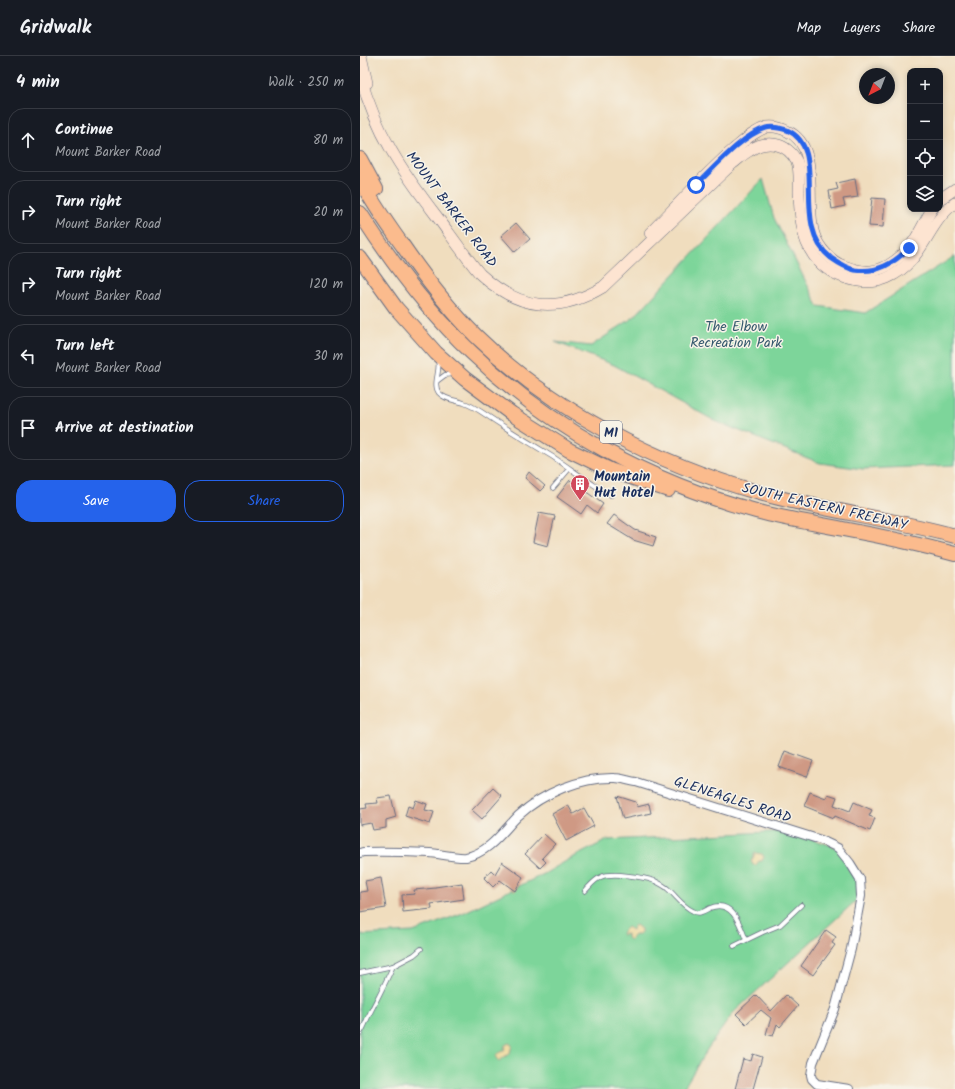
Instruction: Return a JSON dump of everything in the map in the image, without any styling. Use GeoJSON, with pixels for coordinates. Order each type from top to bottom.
{"type":"FeatureCollection","features":[{"type":"Feature","properties":{"kind":"highway"},"geometry":{"type":"LineString","coordinates":[[360,159],[396,222],[476,336]]}},
{"type":"Feature","properties":{"kind":"highway","name":"SOUTH EASTERN FREEWAY"},"geometry":{"type":"LineString","coordinates":[[360,179],[389,227],[444,302],[476,336],[511,368],[548,395],[630,443],[671,463],[716,480],[761,494],[898,522],[955,536]]}},
{"type":"Feature","properties":{"kind":"highway","name":"SOUTH EASTERN FREEWAY"},"geometry":{"type":"LineString","coordinates":[[360,213],[381,246],[409,283],[438,318],[471,353],[512,388],[544,412],[583,437],[625,460],[667,480],[756,511],[894,539],[955,554]]}},
{"type":"Feature","properties":{"kind":"highway"},"geometry":{"type":"LineString","coordinates":[[360,258],[396,308],[436,353],[465,379],[512,414],[540,432],[569,450],[610,470],[696,501],[756,511]]}},
{"type":"Feature","properties":{"kind":"main road","name":"MOUNT BARKER ROAD"},"geometry":{"type":"LineString","coordinates":[[360,56],[366,79],[381,120],[404,164],[473,258],[484,270],[508,290],[536,299],[551,299],[574,295],[588,290],[600,283],[626,259],[696,185],[725,157],[753,134],[767,127],[780,127],[794,134],[803,145],[809,170],[810,218],[814,235],[820,247],[823,258]]}},
{"type":"Feature","properties":{"kind":"main road","name":"MOUNT BARKER ROAD"},"geometry":{"type":"LineString","coordinates":[[360,75],[378,126],[395,158],[411,182],[480,274],[493,286],[520,301],[535,304],[556,304],[574,301],[603,287],[732,164],[749,150],[766,144],[776,143],[788,150],[797,163],[802,226],[805,241],[823,258],[832,272],[858,281],[872,282],[886,278],[907,264],[919,251],[946,209],[953,194]]}},
{"type":"Feature","properties":{"kind":"main road","name":"MOUNT BARKER ROAD"},"geometry":{"type":"LineString","coordinates":[[943,197],[953,194]]}},
{"type":"Feature","properties":{"kind":"main road","name":"MOUNT BARKER ROAD"},"geometry":{"type":"LineString","coordinates":[[823,258],[854,270],[871,271],[892,263],[909,248],[930,212]]}},
{"type":"Feature","properties":{"kind":"street","name":"GLENEAGLES ROAD"},"geometry":{"type":"LineString","coordinates":[[360,853],[390,851],[466,857],[486,849],[518,816],[536,801],[555,791],[576,784],[596,779],[616,778],[636,782],[821,840],[832,845],[838,848],[860,879],[861,896],[851,949],[835,1009],[813,1063],[811,1075],[812,1079],[817,1084],[849,1089]]}},
{"type":"Feature","properties":{"kind":"lane"},"geometry":{"type":"LineString","coordinates":[[436,353],[439,368],[436,382],[437,390],[442,396],[465,403],[475,408],[587,482],[611,495]]}},
{"type":"Feature","properties":{"kind":"lane"},"geometry":{"type":"LineString","coordinates":[[436,382],[442,376],[449,374],[465,379]]}},
{"type":"Feature","properties":{"kind":"lane"},"geometry":{"type":"LineString","coordinates":[[553,488],[569,469]]}},
{"type":"Feature","properties":{"kind":"lane"},"geometry":{"type":"LineString","coordinates":[[585,891],[597,880],[610,874],[656,881],[668,889],[684,906],[696,913],[722,906],[732,911],[740,922],[746,940]]}},
{"type":"Feature","properties":{"kind":"lane"},"geometry":{"type":"LineString","coordinates":[[734,946],[780,925],[801,905]]}},
{"type":"Feature","properties":{"kind":"lane"},"geometry":{"type":"LineString","coordinates":[[360,973],[393,966],[414,955],[421,949]]}},
{"type":"Feature","properties":{"kind":"lane"},"geometry":{"type":"LineString","coordinates":[[360,1033],[387,981],[393,966]]}},
{"type":"Feature","properties":{"kind":"green space","name":"The Elbow Recreation Park"},"geometry":{"type":"Polygon","coordinates":[[[763,179],[774,218],[818,306],[865,313],[955,256],[955,465],[863,469],[820,463],[715,421],[614,365],[555,342],[591,346],[634,317],[763,179]]]}},
{"type":"Feature","properties":{"kind":"green space"},"geometry":{"type":"Polygon","coordinates":[[[789,831],[838,848],[860,879],[861,896],[734,1012],[708,1048],[683,1089],[360,1089],[360,935],[413,932],[463,913],[544,874],[607,840],[789,831]]]}},
{"type":"Feature","properties":{"kind":"sand"},"geometry":{"type":"Polygon","coordinates":[[[755,853],[762,854],[764,857],[762,861],[759,861],[755,866],[751,862],[755,853]]]}},
{"type":"Feature","properties":{"kind":"sand"},"geometry":{"type":"Polygon","coordinates":[[[636,925],[641,929],[641,933],[639,935],[634,935],[630,940],[627,938],[627,934],[622,935],[623,931],[627,927],[632,930],[636,925]]]}},
{"type":"Feature","properties":{"kind":"sand"},"geometry":{"type":"Polygon","coordinates":[[[509,1043],[512,1045],[510,1053],[499,1061],[496,1058],[498,1053],[504,1050],[505,1045],[509,1043]]]}},
{"type":"Feature","properties":{"kind":"building"},"geometry":{"type":"Polygon","coordinates":[[[855,179],[858,197],[843,199],[845,206],[832,209],[829,191],[838,189],[836,183],[855,179]]]}},
{"type":"Feature","properties":{"kind":"building"},"geometry":{"type":"Polygon","coordinates":[[[872,198],[885,199],[883,227],[869,226],[872,198]]]}},
{"type":"Feature","properties":{"kind":"building"},"geometry":{"type":"Polygon","coordinates":[[[516,223],[530,239],[515,252],[501,236],[516,223]]]}},
{"type":"Feature","properties":{"kind":"building"},"geometry":{"type":"Polygon","coordinates":[[[529,472],[545,486],[540,491],[525,478],[529,472]]]}},
{"type":"Feature","properties":{"kind":"building","name":"Mountain Hut Hotel"},"geometry":{"type":"Polygon","coordinates":[[[570,480],[603,504],[597,513],[587,505],[581,514],[557,497],[570,480]]]}},
{"type":"Feature","properties":{"kind":"building"},"geometry":{"type":"Polygon","coordinates":[[[539,513],[555,516],[548,546],[533,542],[539,513]]]}},
{"type":"Feature","properties":{"kind":"building"},"geometry":{"type":"Polygon","coordinates":[[[614,515],[635,530],[656,537],[653,546],[633,540],[607,524],[614,515]]]}},
{"type":"Feature","properties":{"kind":"building"},"geometry":{"type":"Polygon","coordinates":[[[785,751],[813,761],[807,777],[779,767],[785,751]]]}},
{"type":"Feature","properties":{"kind":"building"},"geometry":{"type":"Polygon","coordinates":[[[493,788],[502,796],[482,819],[472,810],[493,788]]]}},
{"type":"Feature","properties":{"kind":"building"},"geometry":{"type":"Polygon","coordinates":[[[810,792],[826,798],[828,794],[837,797],[834,805],[850,811],[854,802],[872,810],[869,816],[875,818],[870,831],[835,816],[834,818],[804,806],[810,792]]]}},
{"type":"Feature","properties":{"kind":"building"},"geometry":{"type":"Polygon","coordinates":[[[391,796],[396,817],[386,820],[386,828],[373,830],[371,823],[360,825],[360,809],[367,808],[366,804],[378,803],[377,798],[391,796]]]}},
{"type":"Feature","properties":{"kind":"building"},"geometry":{"type":"Polygon","coordinates":[[[617,796],[636,802],[637,807],[649,804],[651,813],[623,819],[617,796]]]}},
{"type":"Feature","properties":{"kind":"building"},"geometry":{"type":"Polygon","coordinates":[[[416,800],[427,804],[425,810],[434,812],[430,824],[405,816],[408,806],[413,808],[416,800]]]}},
{"type":"Feature","properties":{"kind":"building"},"geometry":{"type":"Polygon","coordinates":[[[568,805],[573,814],[584,808],[594,826],[566,841],[552,814],[568,805]]]}},
{"type":"Feature","properties":{"kind":"building"},"geometry":{"type":"Polygon","coordinates":[[[544,834],[555,844],[542,858],[546,862],[540,868],[525,854],[544,834]]]}},
{"type":"Feature","properties":{"kind":"building"},"geometry":{"type":"Polygon","coordinates":[[[502,862],[523,877],[515,891],[500,880],[493,887],[484,878],[491,870],[495,874],[502,862]]]}},
{"type":"Feature","properties":{"kind":"building"},"geometry":{"type":"Polygon","coordinates":[[[381,878],[386,908],[360,912],[360,892],[367,891],[365,881],[381,878]]]}},
{"type":"Feature","properties":{"kind":"building"},"geometry":{"type":"Polygon","coordinates":[[[462,883],[464,899],[431,904],[432,909],[403,912],[402,895],[415,894],[414,890],[462,883]]]}},
{"type":"Feature","properties":{"kind":"building"},"geometry":{"type":"Polygon","coordinates":[[[826,930],[836,937],[832,943],[835,945],[813,975],[801,966],[826,930]]]}},
{"type":"Feature","properties":{"kind":"building"},"geometry":{"type":"Polygon","coordinates":[[[756,995],[771,1011],[786,995],[798,1006],[780,1027],[777,1024],[773,1036],[766,1034],[771,1018],[761,1010],[746,1024],[736,1014],[756,995]]]}},
{"type":"Feature","properties":{"kind":"building"},"geometry":{"type":"Polygon","coordinates":[[[753,1054],[762,1057],[753,1089],[735,1089],[743,1059],[751,1061],[753,1054]]]}},
{"type":"Feature","properties":{"kind":"place","name":"Mountain Hut Hotel"},"geometry":{"type":"Point","coordinates":[580,501]}},
{"type":"Feature","properties":{"kind":"route"},"geometry":{"type":"LineString","coordinates":[[696,185],[725,157],[753,134],[767,127],[780,127],[794,134],[803,145],[807,156],[809,170],[810,218],[814,235],[820,247],[827,254],[841,265],[854,270],[871,271],[892,263],[909,248]]}}]}
